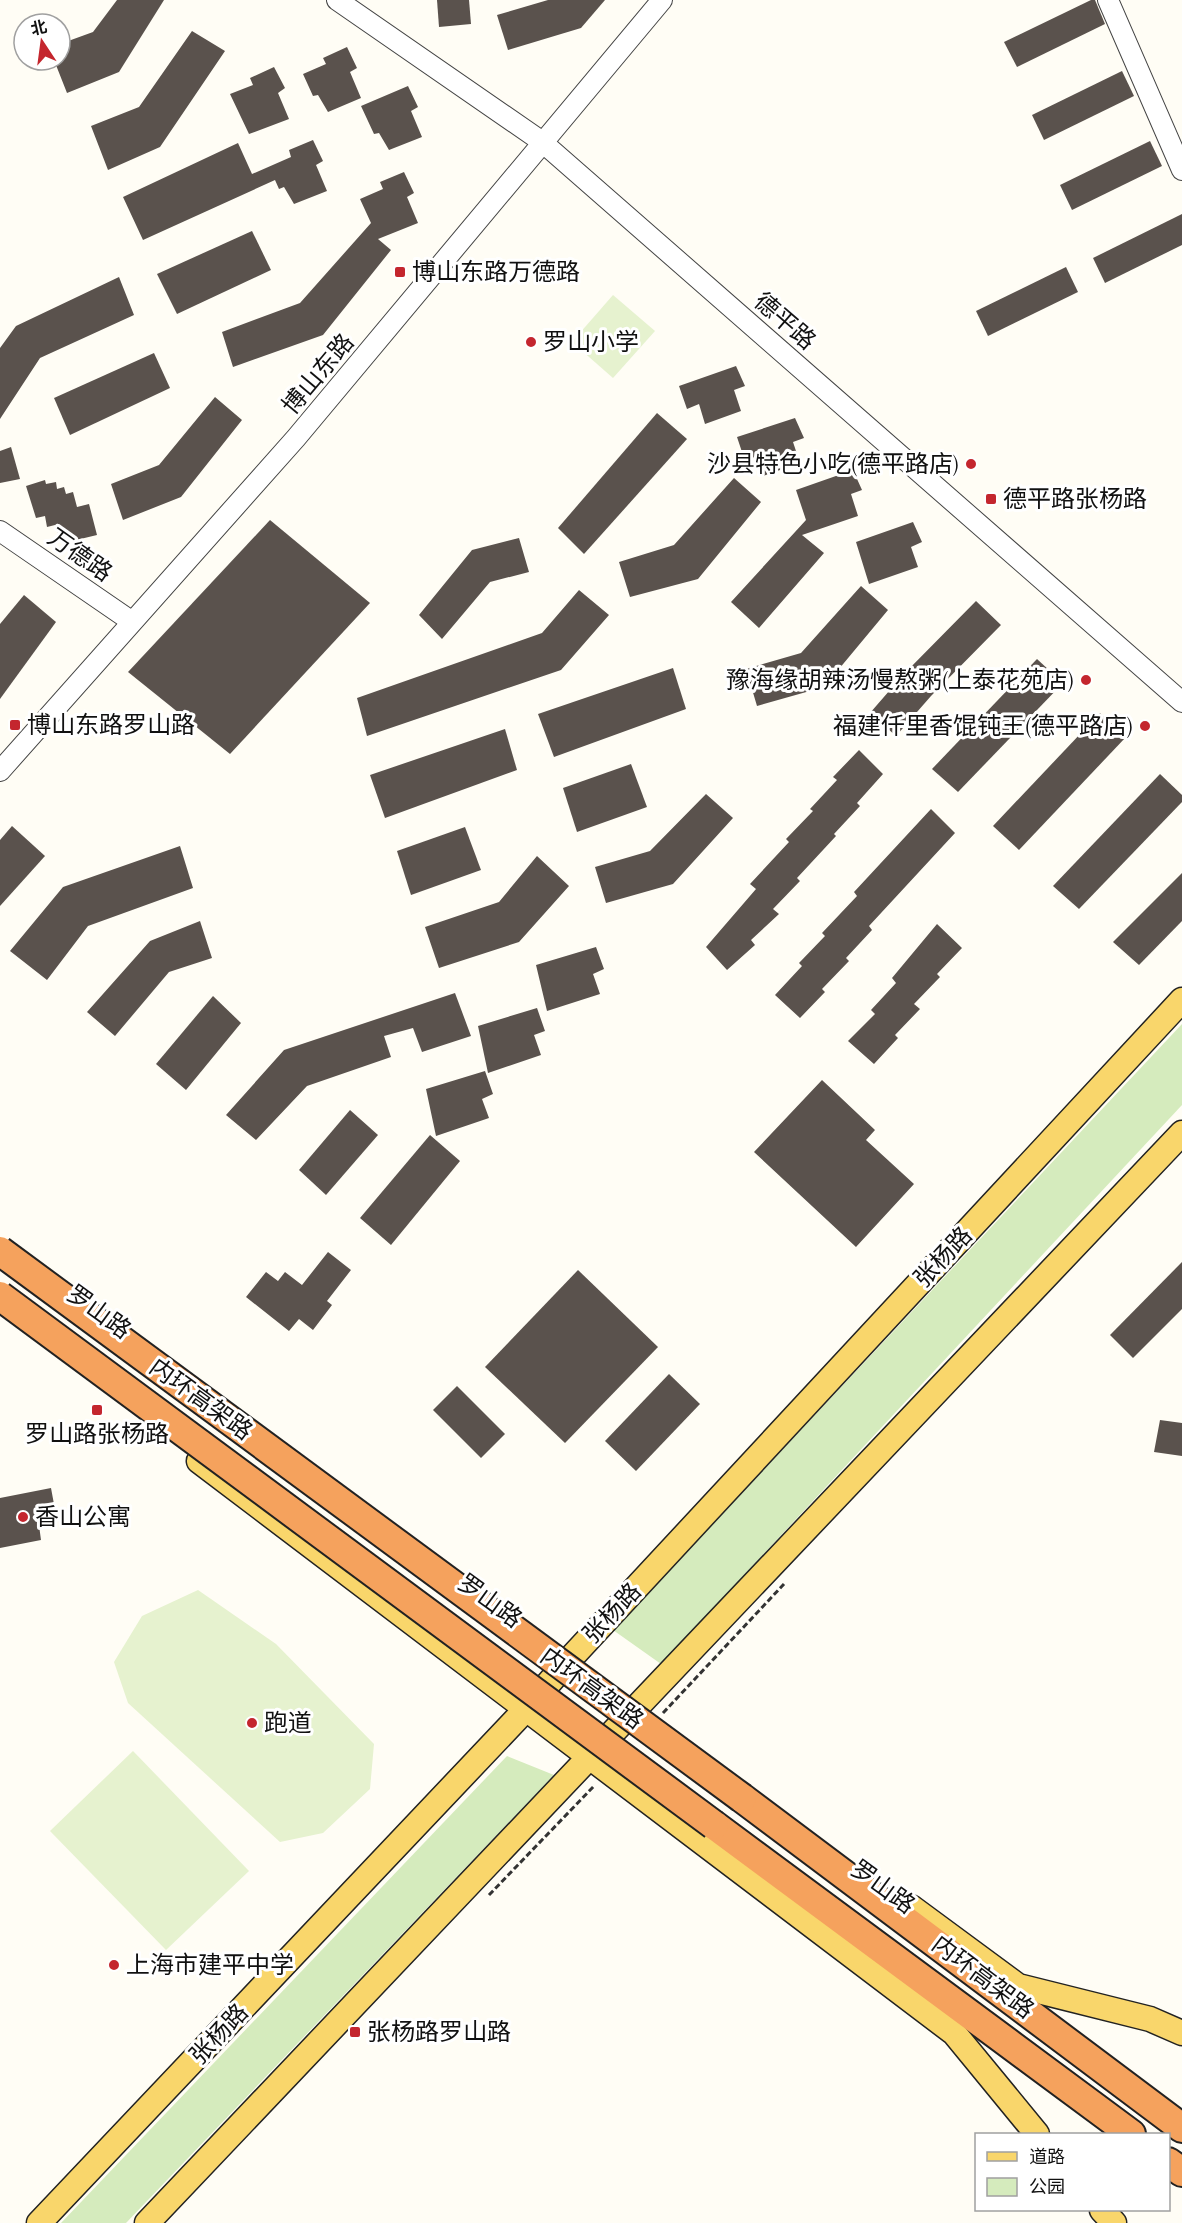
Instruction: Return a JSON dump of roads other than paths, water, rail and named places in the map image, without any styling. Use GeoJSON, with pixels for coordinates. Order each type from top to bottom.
{"type":"FeatureCollection","features":[{"type":"Feature","properties":{"kind":"highway","name":"内环高架路"},"geometry":{"type":"LineString","coordinates":[[0,1251],[932,1938],[1182,2128]]}},
{"type":"Feature","properties":{"kind":"highway","name":"内环高架路"},"geometry":{"type":"LineString","coordinates":[[0,1296],[1130,2133]]}},
{"type":"Feature","properties":{"kind":"main road","name":"张杨路"},"geometry":{"type":"LineString","coordinates":[[39,2223],[527,1708],[1182,1000]]}},
{"type":"Feature","properties":{"kind":"main road"},"geometry":{"type":"LineString","coordinates":[[147,2223],[1182,1133]]}},
{"type":"Feature","properties":{"kind":"main road","name":"罗山路"},"geometry":{"type":"LineString","coordinates":[[0,1239],[636,1710],[1018,1986],[1150,2019],[1182,2033]]}},
{"type":"Feature","properties":{"kind":"main road"},"geometry":{"type":"LineString","coordinates":[[0,1311],[954,2033],[1035,2133]]}},
{"type":"Feature","properties":{"kind":"main road"},"geometry":{"type":"LineString","coordinates":[[1103,2211],[1114,2223]]}},
{"type":"Feature","properties":{"kind":"street","name":"德平路"},"geometry":{"type":"LineString","coordinates":[[337,0],[541,141],[1182,702]]}},
{"type":"Feature","properties":{"kind":"street","name":"博山东路"},"geometry":{"type":"LineString","coordinates":[[0,771],[353,372],[541,141],[662,0]]}},
{"type":"Feature","properties":{"kind":"street"},"geometry":{"type":"LineString","coordinates":[[1108,0],[1182,170]]}},
{"type":"Feature","properties":{"kind":"street","name":"万德路"},"geometry":{"type":"LineString","coordinates":[[0,531],[131,621]]}},
{"type":"Feature","properties":{"kind":"place","name":"博山东路万德路"},"geometry":{"type":"Point","coordinates":[400,272]}},
{"type":"Feature","properties":{"kind":"place","name":"罗山小学"},"geometry":{"type":"Point","coordinates":[531,342]}},
{"type":"Feature","properties":{"kind":"place","name":"沙县特色小吃(德平路店)"},"geometry":{"type":"Point","coordinates":[971,464]}},
{"type":"Feature","properties":{"kind":"place","name":"德平路张杨路"},"geometry":{"type":"Point","coordinates":[991,499]}},
{"type":"Feature","properties":{"kind":"place","name":"豫海缘胡辣汤慢熬粥(上泰花苑店)"},"geometry":{"type":"Point","coordinates":[1086,680]}},
{"type":"Feature","properties":{"kind":"place","name":"博山东路罗山路"},"geometry":{"type":"Point","coordinates":[15,725]}},
{"type":"Feature","properties":{"kind":"place","name":"福建仟里香馄钝王(德平路店)"},"geometry":{"type":"Point","coordinates":[1145,726]}},
{"type":"Feature","properties":{"kind":"place","name":"罗山路张杨路"},"geometry":{"type":"Point","coordinates":[97,1410]}},
{"type":"Feature","properties":{"kind":"place","name":"香山公寓"},"geometry":{"type":"Point","coordinates":[23,1517]}},
{"type":"Feature","properties":{"kind":"place","name":"跑道"},"geometry":{"type":"Point","coordinates":[252,1723]}},
{"type":"Feature","properties":{"kind":"place","name":"上海市建平中学"},"geometry":{"type":"Point","coordinates":[114,1965]}},
{"type":"Feature","properties":{"kind":"place","name":"张杨路罗山路"},"geometry":{"type":"Point","coordinates":[355,2032]}}]}
